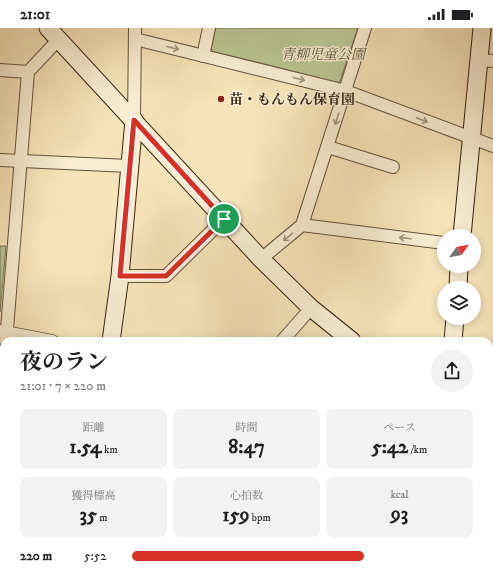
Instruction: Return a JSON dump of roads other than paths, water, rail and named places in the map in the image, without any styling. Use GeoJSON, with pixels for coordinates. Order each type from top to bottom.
{"type":"FeatureCollection","features":[{"type":"Feature","properties":{"kind":"street"},"geometry":{"type":"LineString","coordinates":[[204,56],[209,28]]}},
{"type":"Feature","properties":{"kind":"street"},"geometry":{"type":"LineString","coordinates":[[261,259],[302,225],[365,28]]}},
{"type":"Feature","properties":{"kind":"street"},"geometry":{"type":"LineString","coordinates":[[463,229],[472,140],[486,60],[482,28]]}},
{"type":"Feature","properties":{"kind":"street"},"geometry":{"type":"LineString","coordinates":[[112,337],[120,276],[134,120],[135,33],[204,56],[346,91],[472,140],[493,146]]}},
{"type":"Feature","properties":{"kind":"street"},"geometry":{"type":"LineString","coordinates":[[25,337],[4,334],[28,72],[54,34],[261,259],[311,308],[347,337]]}},
{"type":"Feature","properties":{"kind":"street"},"geometry":{"type":"LineString","coordinates":[[0,70],[28,72]]}},
{"type":"Feature","properties":{"kind":"street"},"geometry":{"type":"LineString","coordinates":[[328,146],[393,167]]}},
{"type":"Feature","properties":{"kind":"street"},"geometry":{"type":"LineString","coordinates":[[0,160],[129,166]]}},
{"type":"Feature","properties":{"kind":"street"},"geometry":{"type":"LineString","coordinates":[[120,276],[166,276],[224,219]]}},
{"type":"Feature","properties":{"kind":"street"},"geometry":{"type":"LineString","coordinates":[[302,225],[437,242]]}},
{"type":"Feature","properties":{"kind":"street"},"geometry":{"type":"LineString","coordinates":[[286,337],[311,308]]}},
{"type":"Feature","properties":{"kind":"street"},"geometry":{"type":"LineString","coordinates":[[453,337],[454,325]]}},
{"type":"Feature","properties":{"kind":"place","name":"苗・もんもん保育園"},"geometry":{"type":"Point","coordinates":[221,99]}},
{"type":"Feature","properties":{"kind":"park label","name":"青柳児童公園"},"geometry":{"type":"Point","coordinates":[323,54]}}]}
